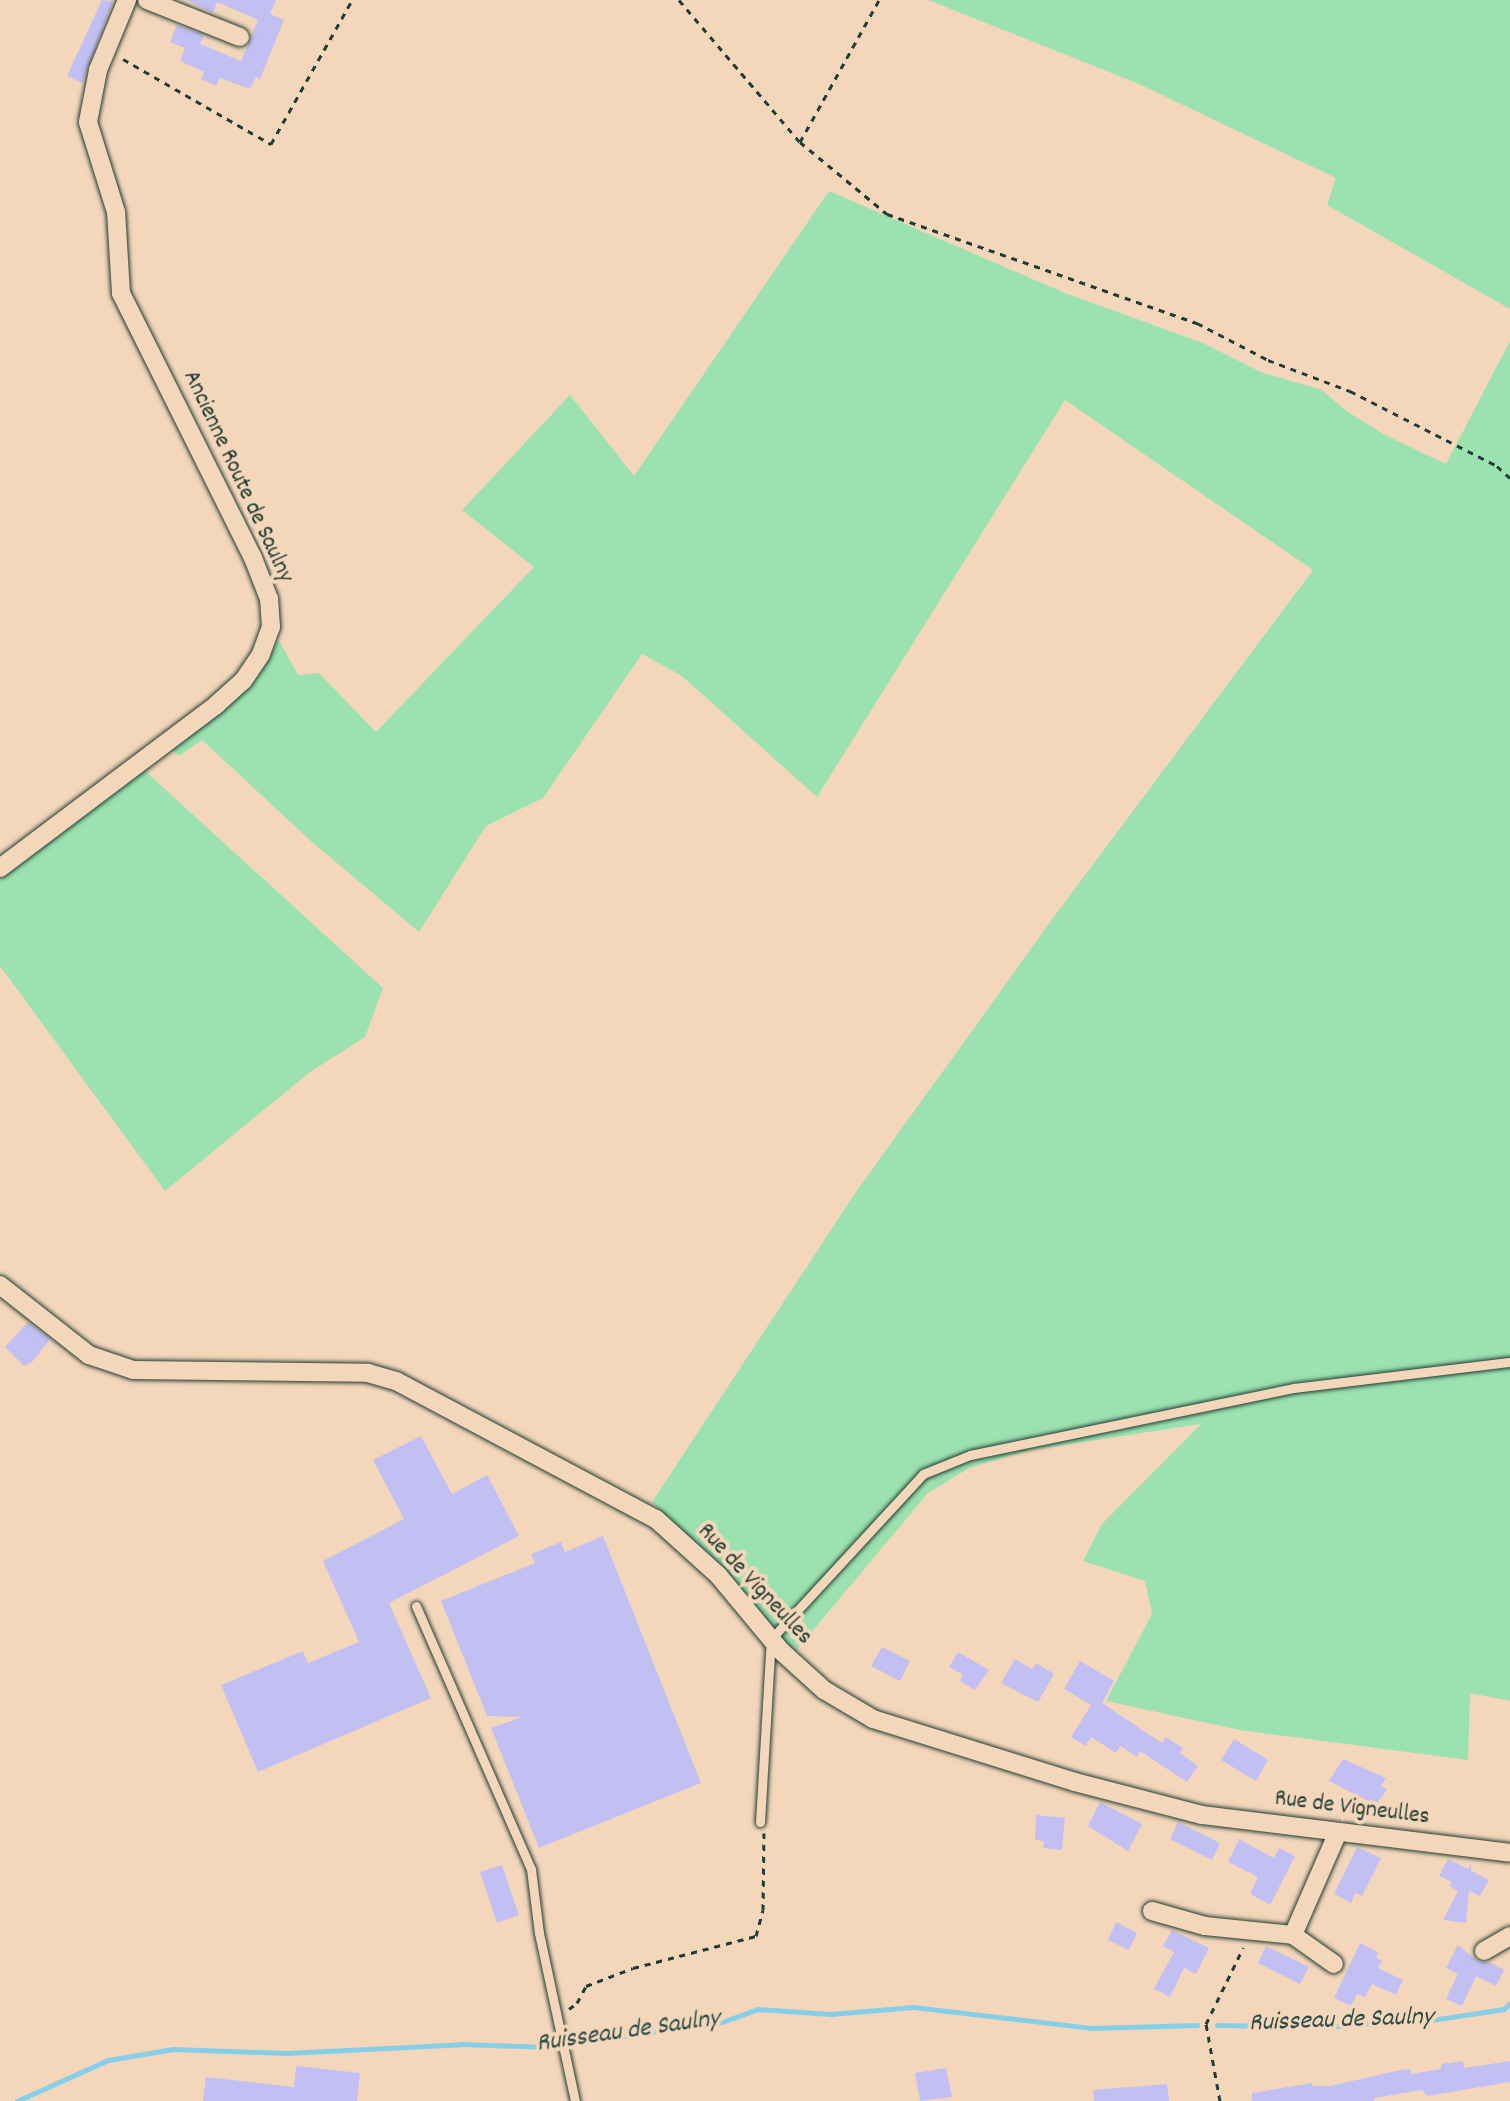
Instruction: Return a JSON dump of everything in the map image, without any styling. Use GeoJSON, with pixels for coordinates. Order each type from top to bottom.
{"type":"FeatureCollection","features":[{"type":"Feature","properties":{"kind":"street","name":"Ancienne Route de Saulny"},"geometry":{"type":"LineString","coordinates":[[0,868],[216,705],[243,681],[261,654],[271,627],[269,599],[253,558],[121,293],[116,212],[88,122],[98,70],[127,0]]}},
{"type":"Feature","properties":{"kind":"street"},"geometry":{"type":"LineString","coordinates":[[147,0],[240,37]]}},
{"type":"Feature","properties":{"kind":"street","name":"Rue de Vigneulles"},"geometry":{"type":"LineString","coordinates":[[0,1285],[89,1355],[133,1370],[368,1373],[396,1381],[656,1519],[718,1575],[771,1639],[824,1690],[873,1719],[1075,1782],[1202,1815],[1510,1853]]}},
{"type":"Feature","properties":{"kind":"street"},"geometry":{"type":"LineString","coordinates":[[1293,1935],[1338,1832]]}},
{"type":"Feature","properties":{"kind":"street"},"geometry":{"type":"LineString","coordinates":[[1152,1911],[1205,1926],[1293,1935],[1334,1964]]}},
{"type":"Feature","properties":{"kind":"street"},"geometry":{"type":"LineString","coordinates":[[1484,1951],[1510,1936]]}},
{"type":"Feature","properties":{"kind":"lane"},"geometry":{"type":"LineString","coordinates":[[760,1822],[771,1639],[923,1474],[970,1455],[1294,1388],[1510,1362]]}},
{"type":"Feature","properties":{"kind":"lane"},"geometry":{"type":"LineString","coordinates":[[416,1606],[531,1869],[556,2019],[575,2101]]}},
{"type":"Feature","properties":{"kind":"path"},"geometry":{"type":"LineString","coordinates":[[106,49],[271,144],[352,0]]}},
{"type":"Feature","properties":{"kind":"path"},"geometry":{"type":"LineString","coordinates":[[679,0],[800,142],[887,214],[1197,323],[1268,360],[1350,391],[1497,466],[1510,478]]}},
{"type":"Feature","properties":{"kind":"path"},"geometry":{"type":"LineString","coordinates":[[800,142],[879,0]]}},
{"type":"Feature","properties":{"kind":"path"},"geometry":{"type":"LineString","coordinates":[[556,2019],[577,2003],[586,1986],[633,1968],[756,1936],[761,1929],[765,1877],[766,1839],[760,1822]]}},
{"type":"Feature","properties":{"kind":"path"},"geometry":{"type":"LineString","coordinates":[[1220,2101],[1206,2024],[1251,1931]]}},
{"type":"Feature","properties":{"kind":"green space"},"geometry":{"type":"Polygon","coordinates":[[[928,0],[1510,0],[1510,309],[1327,205],[1336,178],[1139,84],[928,0]]]}},
{"type":"Feature","properties":{"kind":"green space"},"geometry":{"type":"Polygon","coordinates":[[[829,191],[1065,293],[1203,343],[1261,372],[1322,390],[1345,410],[1385,435],[1446,464],[1510,341],[1510,1701],[1470,1693],[1468,1760],[1240,1730],[1106,1701],[1152,1614],[1145,1581],[1083,1561],[1102,1524],[1201,1424],[1031,1450],[969,1468],[928,1493],[794,1653],[718,1567],[652,1502],[856,1192],[1056,914],[1313,570],[1065,400],[817,797],[682,676],[642,654],[543,798],[486,826],[419,932],[312,842],[202,740],[179,756],[170,749],[266,662],[279,640],[298,675],[319,673],[376,732],[534,567],[462,510],[570,395],[634,476],[829,191]]]}},
{"type":"Feature","properties":{"kind":"green space"},"geometry":{"type":"Polygon","coordinates":[[[144,770],[383,988],[365,1037],[310,1072],[165,1191],[0,966],[0,880],[144,770]]]}},
{"type":"Feature","properties":{"kind":"building"},"geometry":{"type":"Polygon","coordinates":[[[102,0],[113,1],[82,83],[67,76],[102,0]]]}},
{"type":"Feature","properties":{"kind":"building"},"geometry":{"type":"Polygon","coordinates":[[[187,0],[276,0],[270,14],[284,20],[260,79],[256,77],[250,89],[220,78],[216,86],[201,79],[204,72],[180,61],[185,48],[170,42],[177,25],[204,35],[200,44],[241,61],[258,20],[217,2],[213,13],[187,0]]]}},
{"type":"Feature","properties":{"kind":"building"},"geometry":{"type":"Polygon","coordinates":[[[28,1322],[50,1339],[32,1362],[24,1366],[5,1347],[28,1322]]]}},
{"type":"Feature","properties":{"kind":"building"},"geometry":{"type":"Polygon","coordinates":[[[421,1436],[452,1494],[487,1475],[519,1536],[389,1603],[431,1698],[258,1772],[221,1685],[303,1651],[308,1663],[359,1642],[323,1561],[404,1519],[373,1460],[421,1436]]]}},
{"type":"Feature","properties":{"kind":"building"},"geometry":{"type":"Polygon","coordinates":[[[603,1536],[701,1783],[539,1848],[491,1728],[522,1717],[487,1716],[441,1601],[535,1563],[531,1554],[561,1542],[565,1552],[603,1536]]]}},
{"type":"Feature","properties":{"kind":"building"},"geometry":{"type":"Polygon","coordinates":[[[882,1647],[910,1661],[900,1681],[871,1666],[882,1647]]]}},
{"type":"Feature","properties":{"kind":"building"},"geometry":{"type":"Polygon","coordinates":[[[958,1652],[989,1670],[975,1690],[960,1681],[963,1675],[949,1667],[958,1652]]]}},
{"type":"Feature","properties":{"kind":"building"},"geometry":{"type":"Polygon","coordinates":[[[1015,1659],[1032,1669],[1036,1663],[1054,1674],[1038,1702],[1001,1683],[1015,1659]]]}},
{"type":"Feature","properties":{"kind":"building"},"geometry":{"type":"Polygon","coordinates":[[[1080,1661],[1114,1681],[1102,1703],[1162,1743],[1166,1737],[1183,1748],[1180,1753],[1198,1766],[1187,1782],[1140,1751],[1137,1757],[1120,1746],[1116,1753],[1091,1737],[1086,1746],[1071,1737],[1091,1705],[1064,1689],[1080,1661]]]}},
{"type":"Feature","properties":{"kind":"building"},"geometry":{"type":"Polygon","coordinates":[[[1234,1739],[1268,1760],[1256,1781],[1221,1760],[1234,1739]]]}},
{"type":"Feature","properties":{"kind":"building"},"geometry":{"type":"Polygon","coordinates":[[[1343,1759],[1386,1778],[1381,1786],[1387,1789],[1376,1805],[1329,1781],[1343,1759]]]}},
{"type":"Feature","properties":{"kind":"building"},"geometry":{"type":"Polygon","coordinates":[[[1100,1802],[1142,1824],[1128,1851],[1088,1826],[1100,1802]]]}},
{"type":"Feature","properties":{"kind":"building"},"geometry":{"type":"Polygon","coordinates":[[[1036,1815],[1065,1818],[1062,1850],[1043,1848],[1044,1841],[1035,1840],[1036,1815]]]}},
{"type":"Feature","properties":{"kind":"building"},"geometry":{"type":"Polygon","coordinates":[[[1178,1822],[1220,1843],[1212,1860],[1170,1839],[1178,1822]]]}},
{"type":"Feature","properties":{"kind":"building"},"geometry":{"type":"Polygon","coordinates":[[[1239,1839],[1274,1858],[1279,1848],[1295,1856],[1270,1905],[1250,1894],[1258,1877],[1228,1862],[1239,1839]]]}},
{"type":"Feature","properties":{"kind":"building"},"geometry":{"type":"Polygon","coordinates":[[[1357,1847],[1381,1858],[1362,1896],[1355,1893],[1351,1903],[1334,1894],[1357,1847]]]}},
{"type":"Feature","properties":{"kind":"building"},"geometry":{"type":"Polygon","coordinates":[[[1448,1859],[1468,1869],[1471,1865],[1471,1871],[1489,1880],[1480,1896],[1469,1891],[1466,1923],[1443,1920],[1458,1891],[1450,1886],[1452,1882],[1439,1876],[1448,1859]]]}},
{"type":"Feature","properties":{"kind":"building"},"geometry":{"type":"Polygon","coordinates":[[[502,1865],[519,1915],[497,1923],[480,1872],[502,1865]]]}},
{"type":"Feature","properties":{"kind":"building"},"geometry":{"type":"Polygon","coordinates":[[[1116,1922],[1137,1933],[1129,1950],[1108,1940],[1116,1922]]]}},
{"type":"Feature","properties":{"kind":"building"},"geometry":{"type":"Polygon","coordinates":[[[1172,1930],[1209,1948],[1196,1974],[1184,1968],[1170,1997],[1154,1989],[1174,1952],[1163,1946],[1172,1930]]]}},
{"type":"Feature","properties":{"kind":"building"},"geometry":{"type":"Polygon","coordinates":[[[1360,1943],[1378,1952],[1376,1958],[1382,1961],[1378,1968],[1403,1980],[1396,1995],[1372,1984],[1365,1997],[1357,1994],[1351,2006],[1334,1998],[1360,1943]]]}},
{"type":"Feature","properties":{"kind":"building"},"geometry":{"type":"Polygon","coordinates":[[[1458,1945],[1479,1962],[1489,1962],[1504,1970],[1496,1986],[1476,1976],[1462,2006],[1446,1999],[1458,1974],[1446,1968],[1458,1945]]]}},
{"type":"Feature","properties":{"kind":"building"},"geometry":{"type":"Polygon","coordinates":[[[1266,1946],[1309,1967],[1300,1984],[1258,1963],[1266,1946]]]}},
{"type":"Feature","properties":{"kind":"building"},"geometry":{"type":"Polygon","coordinates":[[[1463,2061],[1464,2068],[1510,2061],[1510,2082],[1427,2096],[1422,2090],[1374,2098],[1374,2101],[1252,2101],[1252,2093],[1312,2083],[1313,2086],[1330,2086],[1400,2070],[1410,2069],[1411,2074],[1441,2069],[1441,2064],[1463,2061]]]}},
{"type":"Feature","properties":{"kind":"building"},"geometry":{"type":"Polygon","coordinates":[[[296,2066],[360,2073],[357,2101],[203,2101],[206,2077],[294,2087],[296,2066]]]}},
{"type":"Feature","properties":{"kind":"building"},"geometry":{"type":"Polygon","coordinates":[[[946,2068],[952,2097],[920,2101],[915,2073],[946,2068]]]}},
{"type":"Feature","properties":{"kind":"building"},"geometry":{"type":"Polygon","coordinates":[[[1167,2084],[1169,2101],[1094,2101],[1093,2090],[1167,2084]]]}},
{"type":"Feature","properties":{"kind":"waterway","name":"Ruisseau de Saulny"},"geometry":{"type":"LineString","coordinates":[[1217,2025],[1327,2027],[1393,2021],[1411,2023],[1504,2009],[1510,2003]]}},
{"type":"Feature","properties":{"kind":"waterway","name":"Ruisseau de Saulny"},"geometry":{"type":"LineString","coordinates":[[17,2101],[108,2060],[173,2049],[287,2053],[462,2044],[546,2047],[722,2022],[757,2009],[831,2014],[913,2007],[1091,2028],[1197,2025]]}}]}
